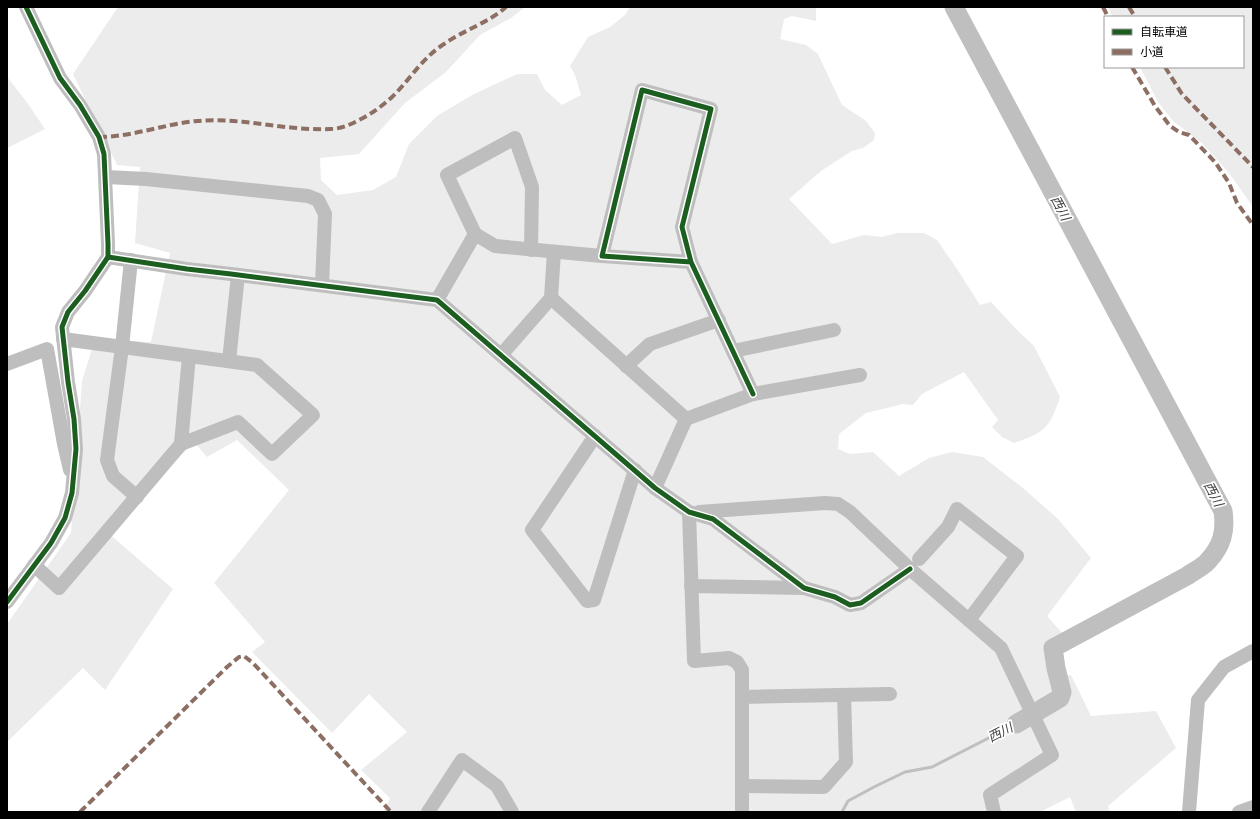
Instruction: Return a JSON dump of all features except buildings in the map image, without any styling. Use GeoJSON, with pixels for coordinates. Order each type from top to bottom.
{"type":"FeatureCollection","features":[{"type":"Feature","properties":{"kind":"street"},"geometry":{"type":"LineString","coordinates":[[7,602],[51,543],[65,518],[72,493],[76,449],[62,327],[68,312],[85,292],[108,257],[104,154],[98,137],[80,105],[60,78],[26,7]]}},
{"type":"Feature","properties":{"kind":"street"},"geometry":{"type":"LineString","coordinates":[[602,256],[642,90],[711,109],[682,227],[691,262],[754,394]]}},
{"type":"Feature","properties":{"kind":"street"},"geometry":{"type":"LineString","coordinates":[[531,250],[532,187],[515,138],[447,175],[475,234],[495,246],[531,250],[602,256],[691,262]]}},
{"type":"Feature","properties":{"kind":"street"},"geometry":{"type":"LineString","coordinates":[[106,177],[146,179],[308,196],[318,200],[325,214],[322,285]]}},
{"type":"Feature","properties":{"kind":"street"},"geometry":{"type":"LineString","coordinates":[[437,300],[475,234]]}},
{"type":"Feature","properties":{"kind":"street"},"geometry":{"type":"LineString","coordinates":[[501,355],[551,298],[554,252]]}},
{"type":"Feature","properties":{"kind":"street"},"geometry":{"type":"LineString","coordinates":[[108,257],[187,270],[437,300],[655,488],[689,512],[713,519],[804,588]]}},
{"type":"Feature","properties":{"kind":"street"},"geometry":{"type":"LineString","coordinates":[[131,260],[122,347],[107,460],[113,476],[136,497]]}},
{"type":"Feature","properties":{"kind":"street"},"geometry":{"type":"LineString","coordinates":[[229,361],[238,275]]}},
{"type":"Feature","properties":{"kind":"street"},"geometry":{"type":"LineString","coordinates":[[551,298],[686,419]]}},
{"type":"Feature","properties":{"kind":"street"},"geometry":{"type":"LineString","coordinates":[[626,366],[650,344],[719,320]]}},
{"type":"Feature","properties":{"kind":"street"},"geometry":{"type":"LineString","coordinates":[[733,351],[834,330]]}},
{"type":"Feature","properties":{"kind":"street"},"geometry":{"type":"LineString","coordinates":[[34,565],[59,588],[181,444],[238,422],[272,454],[313,414],[257,365],[63,339]]}},
{"type":"Feature","properties":{"kind":"street"},"geometry":{"type":"LineString","coordinates":[[7,364],[47,349],[64,444],[73,480]]}},
{"type":"Feature","properties":{"kind":"street"},"geometry":{"type":"LineString","coordinates":[[181,444],[189,356]]}},
{"type":"Feature","properties":{"kind":"street"},"geometry":{"type":"LineString","coordinates":[[655,488],[686,419],[754,394],[860,375]]}},
{"type":"Feature","properties":{"kind":"street"},"geometry":{"type":"LineString","coordinates":[[595,436],[532,530],[587,601],[594,600],[634,470]]}},
{"type":"Feature","properties":{"kind":"street"},"geometry":{"type":"LineString","coordinates":[[689,512],[838,504],[915,564],[969,620],[1001,648],[1052,755],[990,795],[994,812]]}},
{"type":"Feature","properties":{"kind":"street"},"geometry":{"type":"LineString","coordinates":[[691,586],[804,588],[835,597],[850,605],[861,603],[915,564],[948,527],[957,509],[1017,556],[969,620]]}},
{"type":"Feature","properties":{"kind":"street"},"geometry":{"type":"LineString","coordinates":[[689,512],[694,661],[729,658],[737,662],[742,670],[742,812]]}},
{"type":"Feature","properties":{"kind":"street"},"geometry":{"type":"LineString","coordinates":[[1189,812],[1198,700],[1224,667],[1253,651]]}},
{"type":"Feature","properties":{"kind":"street"},"geometry":{"type":"LineString","coordinates":[[742,697],[890,694]]}},
{"type":"Feature","properties":{"kind":"street"},"geometry":{"type":"LineString","coordinates":[[742,786],[824,787],[846,762],[844,695]]}},
{"type":"Feature","properties":{"kind":"street"},"geometry":{"type":"LineString","coordinates":[[428,812],[462,760],[497,786],[512,812]]}},
{"type":"Feature","properties":{"kind":"street"},"geometry":{"type":"LineString","coordinates":[[1239,812],[1253,806]]}},
{"type":"Feature","properties":{"kind":"shaded area"},"geometry":{"type":"Polygon","coordinates":[[[118,7],[525,7],[511,18],[480,35],[446,72],[405,103],[359,154],[320,158],[321,180],[337,195],[373,190],[396,177],[409,144],[437,116],[472,95],[517,74],[537,74],[545,90],[562,105],[581,95],[575,75],[570,66],[588,37],[610,27],[625,15],[630,7],[816,7],[816,21],[792,16],[784,19],[780,39],[806,45],[818,54],[842,105],[866,121],[875,133],[874,140],[863,148],[852,151],[821,171],[789,199],[832,244],[864,235],[882,237],[897,233],[924,233],[937,240],[980,305],[991,302],[1034,346],[1060,397],[1053,416],[1044,428],[1032,436],[1014,443],[1002,437],[992,427],[998,420],[964,372],[922,394],[913,405],[903,404],[866,413],[839,434],[838,449],[850,454],[873,452],[899,476],[929,458],[952,452],[983,457],[1023,488],[1058,519],[1091,558],[1047,616],[1072,644],[1057,651],[1062,676],[1071,675],[1091,716],[1156,711],[1176,748],[1108,806],[1110,812],[1076,812],[1070,797],[1040,812],[383,812],[390,798],[361,770],[407,732],[369,694],[332,733],[252,652],[265,642],[214,583],[289,490],[237,440],[207,457],[194,442],[107,532],[173,589],[105,690],[83,668],[7,742],[7,624],[71,533],[82,381],[95,339],[151,342],[170,253],[135,243],[140,167],[117,165],[73,74],[118,7]]]}},
{"type":"Feature","properties":{"kind":"shaded area"},"geometry":{"type":"Polygon","coordinates":[[[1108,7],[1253,7],[1253,207],[1229,173],[1202,143],[1173,121],[1158,102],[1141,68],[1244,68],[1244,16],[1112,16],[1108,7]]]}},
{"type":"Feature","properties":{"kind":"shaded area"},"geometry":{"type":"Polygon","coordinates":[[[7,77],[45,129],[7,148],[7,77]]]}},
{"type":"Feature","properties":{"kind":"waterway","name":"西川"},"geometry":{"type":"LineString","coordinates":[[954,7],[1223,511],[1224,518],[1220,544],[1217,550],[1204,565],[1187,576],[1053,648],[1062,692],[1060,698],[1016,724]]}},
{"type":"Feature","properties":{"kind":"waterway","name":"西川"},"geometry":{"type":"LineString","coordinates":[[842,812],[848,801],[874,787],[905,772],[932,767],[1016,724]]}},
{"type":"Feature","properties":{"kind":"marked path"},"geometry":{"type":"LineString","coordinates":[[99,137],[124,135],[172,125],[214,120],[313,129],[334,129],[345,126],[368,115],[387,101],[436,50],[452,39],[492,18],[506,7]]}},
{"type":"Feature","properties":{"kind":"marked path"},"geometry":{"type":"LineString","coordinates":[[1103,7],[1108,16]]}},
{"type":"Feature","properties":{"kind":"marked path"},"geometry":{"type":"LineString","coordinates":[[1129,7],[1134,16]]}},
{"type":"Feature","properties":{"kind":"marked path"},"geometry":{"type":"LineString","coordinates":[[1133,68],[1155,106],[1170,126],[1179,132],[1189,135],[1215,162],[1229,183],[1237,203],[1253,225]]}},
{"type":"Feature","properties":{"kind":"marked path"},"geometry":{"type":"LineString","coordinates":[[1166,68],[1182,94],[1253,167]]}},
{"type":"Feature","properties":{"kind":"marked path"},"geometry":{"type":"LineString","coordinates":[[80,812],[227,667],[239,657],[244,656],[253,663],[391,812]]}},
{"type":"Feature","properties":{"kind":"cycle path"},"geometry":{"type":"LineString","coordinates":[[7,602],[51,543],[65,518],[72,493],[76,449],[74,419],[62,327],[68,312],[85,291],[108,257],[104,154],[99,137],[80,105],[60,78],[26,7]]}},
{"type":"Feature","properties":{"kind":"cycle path"},"geometry":{"type":"LineString","coordinates":[[691,262],[602,256],[642,90],[711,109],[682,227],[691,262],[753,394]]}},
{"type":"Feature","properties":{"kind":"cycle path"},"geometry":{"type":"LineString","coordinates":[[108,257],[187,269],[437,300],[655,488],[689,512],[713,519],[804,588],[835,597],[850,605],[861,603],[910,569]]}}]}
